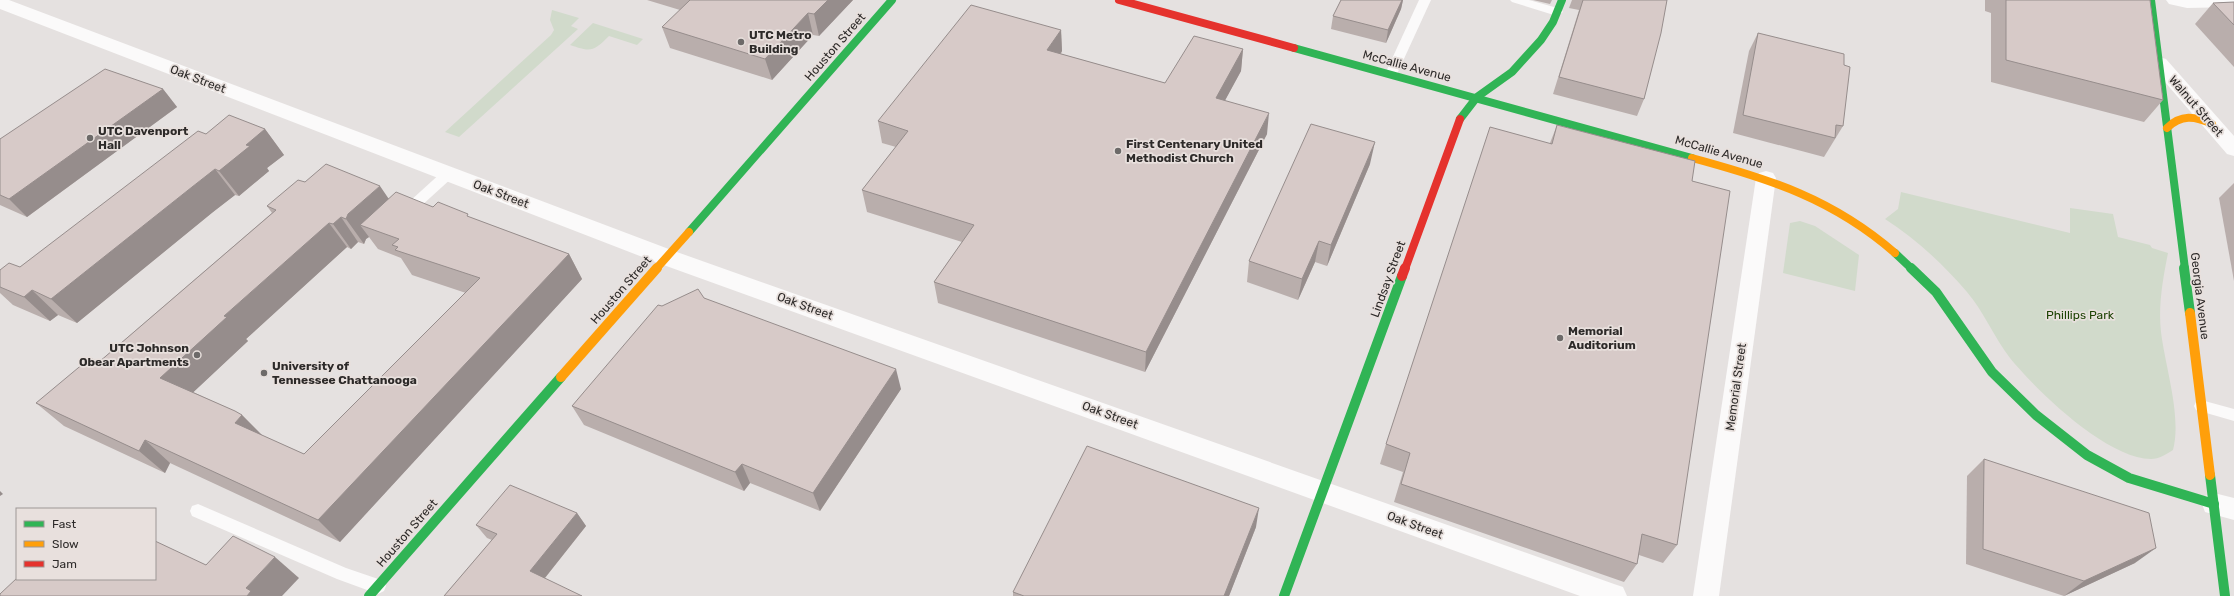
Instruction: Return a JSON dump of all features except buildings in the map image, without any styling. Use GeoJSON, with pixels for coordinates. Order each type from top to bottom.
{"type":"FeatureCollection","features":[{"type":"Feature","properties":{"kind":"main road","name":"Houston Street"},"geometry":{"type":"LineString","coordinates":[[373,591],[892,0]]}},
{"type":"Feature","properties":{"kind":"main road","name":"McCallie Avenue"},"geometry":{"type":"LineString","coordinates":[[1119,0],[1477,97],[1766,178],[1830,205],[1883,241],[1936,292],[1992,372],[2036,415],[2087,454],[2129,478],[2224,507]]}},
{"type":"Feature","properties":{"kind":"main road","name":"Lindsay Street"},"geometry":{"type":"LineString","coordinates":[[1284,596],[1459,120],[1477,97],[1512,72],[1541,40],[1562,0]]}},
{"type":"Feature","properties":{"kind":"main road","name":"Georgia Avenue"},"geometry":{"type":"LineString","coordinates":[[2151,0],[2201,406],[2224,507],[2225,596]]}},
{"type":"Feature","properties":{"kind":"main road"},"geometry":{"type":"LineString","coordinates":[[2167,128],[2176,118],[2184,115],[2201,117],[2212,124]]}},
{"type":"Feature","properties":{"kind":"street"},"geometry":{"type":"LineString","coordinates":[[2175,0],[2187,2],[2234,1]]}},
{"type":"Feature","properties":{"kind":"street","name":"Oak Street"},"geometry":{"type":"LineString","coordinates":[[0,3],[666,257],[1614,596]]}},
{"type":"Feature","properties":{"kind":"street","name":"Walnut Street"},"geometry":{"type":"LineString","coordinates":[[2159,63],[2234,149]]}},
{"type":"Feature","properties":{"kind":"street","name":"Memorial Street"},"geometry":{"type":"LineString","coordinates":[[1706,596],[1766,178]]}},
{"type":"Feature","properties":{"kind":"lane"},"geometry":{"type":"LineString","coordinates":[[1391,74],[1425,0]]}},
{"type":"Feature","properties":{"kind":"lane"},"geometry":{"type":"LineString","coordinates":[[1516,0],[1557,12]]}},
{"type":"Feature","properties":{"kind":"lane"},"geometry":{"type":"LineString","coordinates":[[394,224],[448,174]]}},
{"type":"Feature","properties":{"kind":"lane"},"geometry":{"type":"LineString","coordinates":[[2201,406],[2234,415]]}},
{"type":"Feature","properties":{"kind":"lane"},"geometry":{"type":"LineString","coordinates":[[198,511],[344,574],[373,591]]}},
{"type":"Feature","properties":{"kind":"green space"},"geometry":{"type":"Polygon","coordinates":[[[552,10],[579,18],[571,26],[578,29],[459,137],[445,132],[551,35],[554,30],[550,20],[552,10]]]}},
{"type":"Feature","properties":{"kind":"green space"},"geometry":{"type":"Polygon","coordinates":[[[593,23],[643,39],[637,45],[609,36],[595,48],[591,49],[583,49],[570,45],[593,23]]]}},
{"type":"Feature","properties":{"kind":"green space","name":"Phillips Park"},"geometry":{"type":"Polygon","coordinates":[[[1901,192],[2070,233],[2070,208],[2113,214],[2118,237],[2150,245],[2152,248],[2168,253],[2164,272],[2160,322],[2174,407],[2175,437],[2173,450],[2154,459],[2133,456],[2094,435],[2037,388],[2010,358],[1979,308],[1967,292],[1939,262],[1885,219],[1898,209],[1901,192]]]}},
{"type":"Feature","properties":{"kind":"green space"},"geometry":{"type":"Polygon","coordinates":[[[1800,221],[1815,226],[1859,255],[1855,291],[1783,273],[1790,223],[1800,221]]]}},
{"type":"Feature","properties":{"kind":"traffic: fast"},"geometry":{"type":"LineString","coordinates":[[689,232],[892,0]]}},
{"type":"Feature","properties":{"kind":"traffic: fast"},"geometry":{"type":"LineString","coordinates":[[1460,119],[1477,97],[1512,72],[1541,40],[1553,22],[1562,0]]}},
{"type":"Feature","properties":{"kind":"traffic: fast"},"geometry":{"type":"LineString","coordinates":[[2151,0],[2190,313]]}},
{"type":"Feature","properties":{"kind":"traffic: fast"},"geometry":{"type":"LineString","coordinates":[[1294,48],[1692,158]]}},
{"type":"Feature","properties":{"kind":"traffic: fast"},"geometry":{"type":"LineString","coordinates":[[1895,253],[1936,292],[1992,372],[2036,415],[2087,455],[2129,478],[2214,504]]}},
{"type":"Feature","properties":{"kind":"traffic: fast"},"geometry":{"type":"LineString","coordinates":[[1284,596],[1402,276]]}},
{"type":"Feature","properties":{"kind":"traffic: fast"},"geometry":{"type":"LineString","coordinates":[[369,596],[561,377]]}},
{"type":"Feature","properties":{"kind":"traffic: fast"},"geometry":{"type":"LineString","coordinates":[[2210,475],[2225,596]]}},
{"type":"Feature","properties":{"kind":"traffic: slow"},"geometry":{"type":"LineString","coordinates":[[2167,128],[2177,119],[2182,117],[2194,117],[2212,124]]}},
{"type":"Feature","properties":{"kind":"traffic: slow"},"geometry":{"type":"LineString","coordinates":[[1692,158],[1774,182],[1826,204],[1873,234],[1895,253]]}},
{"type":"Feature","properties":{"kind":"traffic: slow"},"geometry":{"type":"LineString","coordinates":[[561,377],[689,232]]}},
{"type":"Feature","properties":{"kind":"traffic: slow"},"geometry":{"type":"LineString","coordinates":[[2190,313],[2210,475]]}},
{"type":"Feature","properties":{"kind":"traffic: jam"},"geometry":{"type":"LineString","coordinates":[[1119,0],[1294,48]]}},
{"type":"Feature","properties":{"kind":"traffic: jam"},"geometry":{"type":"LineString","coordinates":[[1402,276],[1460,119]]}},
{"type":"Feature","properties":{"kind":"place","name":"UTC Metro Building"},"geometry":{"type":"Point","coordinates":[741,42]}},
{"type":"Feature","properties":{"kind":"place","name":"UTC Davenport Hall"},"geometry":{"type":"Point","coordinates":[90,138]}},
{"type":"Feature","properties":{"kind":"place","name":"First Centenary United Methodist Church"},"geometry":{"type":"Point","coordinates":[1118,151]}},
{"type":"Feature","properties":{"kind":"place","name":"Memorial Auditorium"},"geometry":{"type":"Point","coordinates":[1560,338]}},
{"type":"Feature","properties":{"kind":"place","name":"UTC Johnson Obear Apartments"},"geometry":{"type":"Point","coordinates":[197,355]}},
{"type":"Feature","properties":{"kind":"place","name":"University of Tennessee Chattanooga"},"geometry":{"type":"Point","coordinates":[264,373]}}]}
